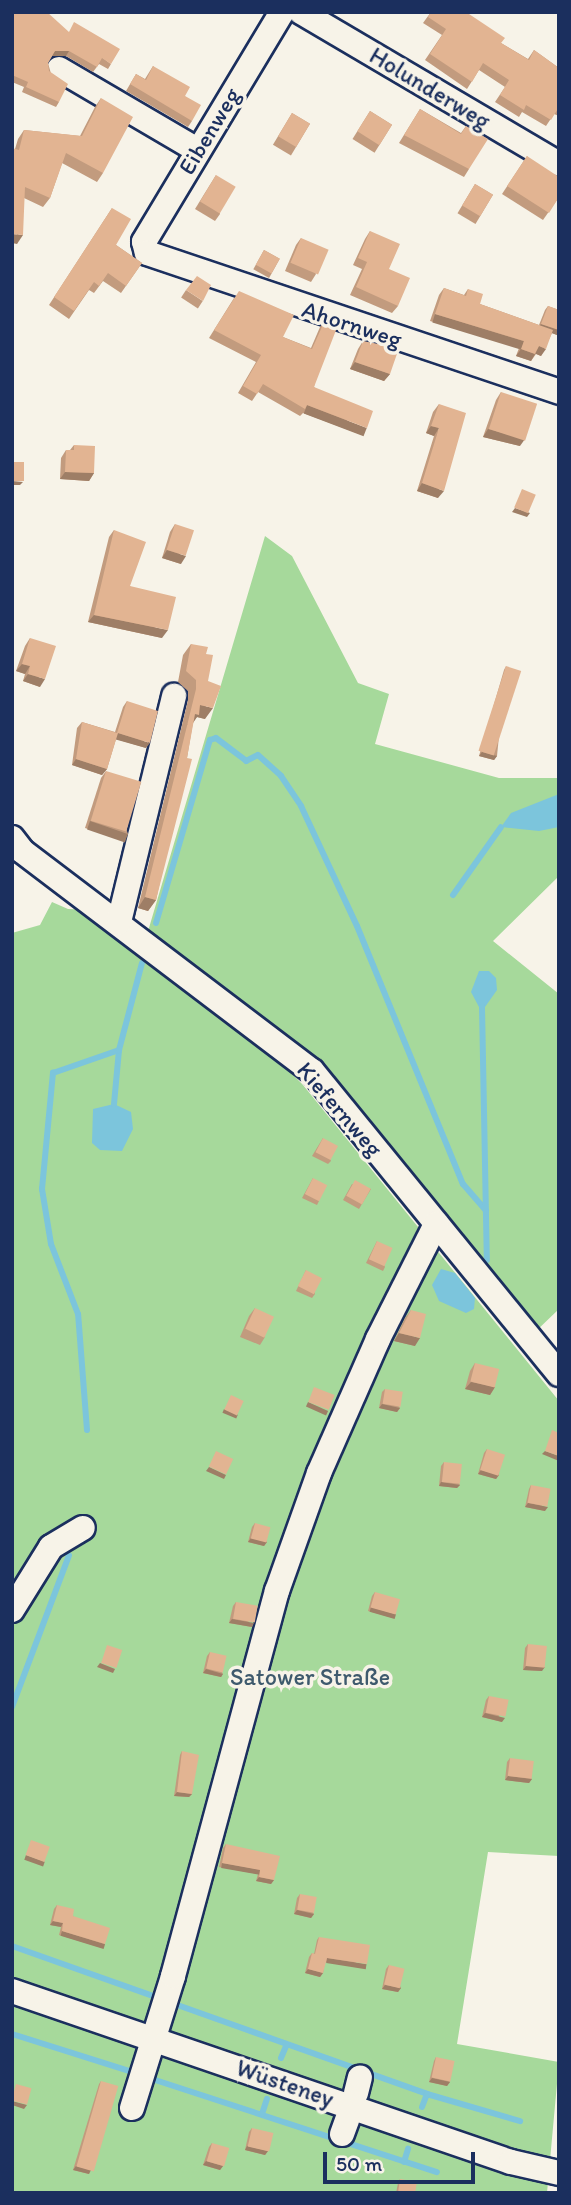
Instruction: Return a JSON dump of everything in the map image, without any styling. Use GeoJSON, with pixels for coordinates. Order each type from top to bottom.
{"type":"FeatureCollection","features":[{"type":"Feature","properties":{"kind":"street","name":"Eibenweg"},"geometry":{"type":"LineString","coordinates":[[147,253],[144,242],[282,12]]}},
{"type":"Feature","properties":{"kind":"street","name":"Holunderweg"},"geometry":{"type":"LineString","coordinates":[[301,12],[559,164]]}},
{"type":"Feature","properties":{"kind":"street"},"geometry":{"type":"LineString","coordinates":[[59,69],[197,150]]}},
{"type":"Feature","properties":{"kind":"street","name":"Ahornweg"},"geometry":{"type":"LineString","coordinates":[[147,253],[559,392]]}},
{"type":"Feature","properties":{"kind":"street"},"geometry":{"type":"LineString","coordinates":[[119,922],[174,696]]}},
{"type":"Feature","properties":{"kind":"street","name":"Kiefernweg"},"geometry":{"type":"LineString","coordinates":[[16,851],[119,922],[312,1071],[559,1374]]}},
{"type":"Feature","properties":{"kind":"street"},"geometry":{"type":"LineString","coordinates":[[132,2108],[165,2000],[276,1591],[324,1461],[378,1339],[436,1224]]}},
{"type":"Feature","properties":{"kind":"street"},"geometry":{"type":"LineString","coordinates":[[12,1610],[51,1547],[83,1528]]}},
{"type":"Feature","properties":{"kind":"street","name":"Wüsteney"},"geometry":{"type":"LineString","coordinates":[[12,1991],[154,2037],[511,2162],[559,2173]]}},
{"type":"Feature","properties":{"kind":"green space"},"geometry":{"type":"Polygon","coordinates":[[[265,536],[292,556],[358,683],[389,694],[375,744],[499,778],[559,778],[559,876],[493,941],[559,994],[559,1309],[534,1333],[413,1177],[146,938],[265,536]]]}},
{"type":"Feature","properties":{"kind":"green space","name":"Satower Straße"},"geometry":{"type":"Polygon","coordinates":[[[52,902],[68,909],[91,910],[264,1045],[303,1085],[559,1401],[559,1856],[488,1852],[457,2044],[559,2062],[547,2193],[12,2193],[12,933],[40,925],[52,902]]]}},
{"type":"Feature","properties":{"kind":"water"},"geometry":{"type":"Polygon","coordinates":[[[559,794],[559,827],[539,831],[501,827],[511,813],[559,794]]]}},
{"type":"Feature","properties":{"kind":"water"},"geometry":{"type":"Polygon","coordinates":[[[479,971],[489,971],[496,978],[497,990],[485,1007],[479,1007],[471,992],[479,971]]]}},
{"type":"Feature","properties":{"kind":"water"},"geometry":{"type":"Polygon","coordinates":[[[114,1104],[131,1112],[133,1129],[122,1151],[100,1150],[92,1143],[93,1109],[114,1104]]]}},
{"type":"Feature","properties":{"kind":"water"},"geometry":{"type":"Polygon","coordinates":[[[441,1269],[455,1273],[475,1298],[474,1309],[466,1313],[439,1301],[432,1285],[441,1269]]]}},
{"type":"Feature","properties":{"kind":"building"},"geometry":{"type":"Polygon","coordinates":[[[12,12],[47,12],[69,32],[74,22],[120,49],[111,64],[102,58],[97,67],[69,51],[55,51],[48,63],[49,71],[68,84],[59,102],[26,87],[28,82],[12,75],[12,12]]]}},
{"type":"Feature","properties":{"kind":"building"},"geometry":{"type":"Polygon","coordinates":[[[431,12],[466,12],[505,38],[501,43],[529,60],[534,50],[559,68],[559,107],[551,120],[526,105],[524,110],[500,95],[509,80],[483,63],[472,82],[430,54],[446,29],[428,17],[431,12]]]}},
{"type":"Feature","properties":{"kind":"building"},"geometry":{"type":"Polygon","coordinates":[[[153,66],[190,87],[185,96],[201,105],[192,121],[130,84],[136,74],[146,80],[153,66]]]}},
{"type":"Feature","properties":{"kind":"building"},"geometry":{"type":"Polygon","coordinates":[[[101,98],[133,117],[103,173],[66,153],[50,198],[25,187],[23,235],[12,234],[12,148],[19,150],[24,130],[82,136],[101,98]]]}},
{"type":"Feature","properties":{"kind":"building"},"geometry":{"type":"Polygon","coordinates":[[[420,109],[461,134],[466,126],[488,139],[469,169],[404,135],[420,109]]]}},
{"type":"Feature","properties":{"kind":"building"},"geometry":{"type":"Polygon","coordinates":[[[370,111],[392,125],[379,145],[357,131],[370,111]]]}},
{"type":"Feature","properties":{"kind":"building"},"geometry":{"type":"Polygon","coordinates":[[[292,113],[310,124],[296,147],[278,136],[292,113]]]}},
{"type":"Feature","properties":{"kind":"building"},"geometry":{"type":"Polygon","coordinates":[[[527,156],[559,177],[559,197],[549,213],[507,186],[527,156]]]}},
{"type":"Feature","properties":{"kind":"building"},"geometry":{"type":"Polygon","coordinates":[[[216,175],[236,187],[220,213],[200,202],[216,175]]]}},
{"type":"Feature","properties":{"kind":"building"},"geometry":{"type":"Polygon","coordinates":[[[475,184],[493,195],[480,216],[462,205],[475,184]]]}},
{"type":"Feature","properties":{"kind":"building"},"geometry":{"type":"Polygon","coordinates":[[[112,208],[131,219],[116,245],[142,263],[126,286],[108,273],[99,286],[94,282],[74,311],[54,297],[112,208]]]}},
{"type":"Feature","properties":{"kind":"building"},"geometry":{"type":"Polygon","coordinates":[[[370,231],[400,244],[389,269],[410,278],[398,306],[356,287],[367,262],[358,258],[370,231]]]}},
{"type":"Feature","properties":{"kind":"building"},"geometry":{"type":"Polygon","coordinates":[[[301,238],[329,250],[318,275],[290,263],[301,238]]]}},
{"type":"Feature","properties":{"kind":"building"},"geometry":{"type":"Polygon","coordinates":[[[264,250],[280,259],[272,274],[256,265],[264,250]]]}},
{"type":"Feature","properties":{"kind":"building"},"geometry":{"type":"Polygon","coordinates":[[[197,276],[211,285],[203,301],[186,290],[197,276]]]}},
{"type":"Feature","properties":{"kind":"building"},"geometry":{"type":"Polygon","coordinates":[[[444,288],[466,296],[468,289],[483,294],[480,304],[553,330],[546,349],[539,346],[535,354],[521,349],[524,341],[435,314],[444,288]]]}},
{"type":"Feature","properties":{"kind":"building"},"geometry":{"type":"Polygon","coordinates":[[[239,291],[294,315],[283,337],[312,349],[325,320],[338,325],[314,387],[373,411],[367,428],[307,405],[305,409],[263,384],[257,394],[243,386],[261,355],[214,330],[239,291]]]}},
{"type":"Feature","properties":{"kind":"building"},"geometry":{"type":"Polygon","coordinates":[[[548,306],[559,310],[559,330],[541,324],[548,306]]]}},
{"type":"Feature","properties":{"kind":"building"},"geometry":{"type":"Polygon","coordinates":[[[363,341],[399,348],[390,374],[355,362],[363,341]]]}},
{"type":"Feature","properties":{"kind":"building"},"geometry":{"type":"Polygon","coordinates":[[[501,392],[537,404],[525,441],[489,429],[501,392]]]}},
{"type":"Feature","properties":{"kind":"building"},"geometry":{"type":"Polygon","coordinates":[[[439,404],[466,413],[444,491],[422,483],[439,428],[431,426],[439,404]]]}},
{"type":"Feature","properties":{"kind":"building"},"geometry":{"type":"Polygon","coordinates":[[[74,445],[95,446],[94,473],[65,472],[66,450],[74,450],[74,445]]]}},
{"type":"Feature","properties":{"kind":"building"},"geometry":{"type":"Polygon","coordinates":[[[12,462],[24,462],[24,481],[12,481],[12,462]]]}},
{"type":"Feature","properties":{"kind":"building"},"geometry":{"type":"Polygon","coordinates":[[[522,489],[536,495],[528,513],[514,507],[522,489]]]}},
{"type":"Feature","properties":{"kind":"building"},"geometry":{"type":"Polygon","coordinates":[[[175,524],[194,530],[186,556],[167,550],[175,524]]]}},
{"type":"Feature","properties":{"kind":"building"},"geometry":{"type":"Polygon","coordinates":[[[114,530],[146,542],[130,586],[176,597],[168,630],[94,615],[114,530]]]}},
{"type":"Feature","properties":{"kind":"building"},"geometry":{"type":"Polygon","coordinates":[[[30,638],[56,646],[45,679],[28,674],[30,666],[22,664],[30,638]]]}},
{"type":"Feature","properties":{"kind":"building"},"geometry":{"type":"Polygon","coordinates":[[[191,644],[208,647],[206,654],[213,655],[208,681],[221,686],[213,708],[200,705],[199,715],[195,714],[187,758],[192,759],[156,900],[145,897],[196,689],[196,680],[186,671],[191,644]]]}},
{"type":"Feature","properties":{"kind":"building"},"geometry":{"type":"Polygon","coordinates":[[[506,666],[521,671],[494,756],[478,751],[506,666]]]}},
{"type":"Feature","properties":{"kind":"building"},"geometry":{"type":"Polygon","coordinates":[[[127,701],[158,711],[150,743],[118,733],[107,769],[76,759],[82,722],[117,733],[127,701]]]}},
{"type":"Feature","properties":{"kind":"building"},"geometry":{"type":"Polygon","coordinates":[[[106,771],[141,782],[126,832],[91,821],[106,771]]]}},
{"type":"Feature","properties":{"kind":"building"},"geometry":{"type":"Polygon","coordinates":[[[323,1138],[338,1146],[330,1160],[315,1152],[323,1138]]]}},
{"type":"Feature","properties":{"kind":"building"},"geometry":{"type":"Polygon","coordinates":[[[313,1178],[327,1185],[319,1201],[305,1194],[313,1178]]]}},
{"type":"Feature","properties":{"kind":"building"},"geometry":{"type":"Polygon","coordinates":[[[355,1180],[371,1189],[362,1204],[346,1196],[355,1180]]]}},
{"type":"Feature","properties":{"kind":"building"},"geometry":{"type":"Polygon","coordinates":[[[377,1241],[393,1248],[384,1266],[369,1259],[377,1241]]]}},
{"type":"Feature","properties":{"kind":"building"},"geometry":{"type":"Polygon","coordinates":[[[306,1270],[322,1278],[314,1294],[298,1286],[306,1270]]]}},
{"type":"Feature","properties":{"kind":"building"},"geometry":{"type":"Polygon","coordinates":[[[255,1308],[274,1317],[264,1338],[245,1329],[255,1308]]]}},
{"type":"Feature","properties":{"kind":"building"},"geometry":{"type":"Polygon","coordinates":[[[411,1310],[426,1314],[420,1338],[399,1333],[411,1310]]]}},
{"type":"Feature","properties":{"kind":"building"},"geometry":{"type":"Polygon","coordinates":[[[475,1363],[499,1369],[495,1387],[470,1381],[475,1363]]]}},
{"type":"Feature","properties":{"kind":"building"},"geometry":{"type":"Polygon","coordinates":[[[314,1387],[335,1395],[329,1410],[308,1402],[314,1387]]]}},
{"type":"Feature","properties":{"kind":"building"},"geometry":{"type":"Polygon","coordinates":[[[385,1389],[403,1392],[400,1407],[383,1404],[385,1389]]]}},
{"type":"Feature","properties":{"kind":"building"},"geometry":{"type":"Polygon","coordinates":[[[231,1395],[244,1401],[237,1415],[224,1410],[231,1395]]]}},
{"type":"Feature","properties":{"kind":"building"},"geometry":{"type":"Polygon","coordinates":[[[552,1430],[559,1433],[559,1456],[545,1451],[552,1430]]]}},
{"type":"Feature","properties":{"kind":"building"},"geometry":{"type":"Polygon","coordinates":[[[487,1449],[505,1455],[498,1476],[480,1470],[487,1449]]]}},
{"type":"Feature","properties":{"kind":"building"},"geometry":{"type":"Polygon","coordinates":[[[216,1451],[233,1459],[226,1474],[209,1466],[216,1451]]]}},
{"type":"Feature","properties":{"kind":"building"},"geometry":{"type":"Polygon","coordinates":[[[444,1462],[462,1464],[460,1484],[442,1482],[444,1462]]]}},
{"type":"Feature","properties":{"kind":"building"},"geometry":{"type":"Polygon","coordinates":[[[531,1485],[551,1489],[547,1506],[528,1503],[531,1485]]]}},
{"type":"Feature","properties":{"kind":"building"},"geometry":{"type":"Polygon","coordinates":[[[255,1523],[270,1527],[266,1543],[251,1538],[255,1523]]]}},
{"type":"Feature","properties":{"kind":"building"},"geometry":{"type":"Polygon","coordinates":[[[375,1592],[400,1599],[396,1615],[371,1607],[375,1592]]]}},
{"type":"Feature","properties":{"kind":"building"},"geometry":{"type":"Polygon","coordinates":[[[236,1602],[258,1606],[255,1623],[233,1619],[236,1602]]]}},
{"type":"Feature","properties":{"kind":"building"},"geometry":{"type":"Polygon","coordinates":[[[528,1644],[547,1646],[545,1668],[526,1666],[528,1644]]]}},
{"type":"Feature","properties":{"kind":"building"},"geometry":{"type":"Polygon","coordinates":[[[107,1645],[122,1650],[116,1668],[101,1663],[107,1645]]]}},
{"type":"Feature","properties":{"kind":"building"},"geometry":{"type":"Polygon","coordinates":[[[210,1652],[227,1656],[223,1672],[206,1669],[210,1652]]]}},
{"type":"Feature","properties":{"kind":"building"},"geometry":{"type":"Polygon","coordinates":[[[489,1696],[509,1700],[505,1717],[486,1713],[489,1696]]]}},
{"type":"Feature","properties":{"kind":"building"},"geometry":{"type":"Polygon","coordinates":[[[182,1751],[199,1755],[192,1794],[177,1792],[182,1751]]]}},
{"type":"Feature","properties":{"kind":"building"},"geometry":{"type":"Polygon","coordinates":[[[510,1758],[534,1761],[532,1779],[508,1776],[510,1758]]]}},
{"type":"Feature","properties":{"kind":"building"},"geometry":{"type":"Polygon","coordinates":[[[31,1840],[50,1847],[44,1862],[26,1855],[31,1840]]]}},
{"type":"Feature","properties":{"kind":"building"},"geometry":{"type":"Polygon","coordinates":[[[226,1844],[280,1856],[274,1880],[259,1877],[260,1870],[222,1863],[226,1844]]]}},
{"type":"Feature","properties":{"kind":"building"},"geometry":{"type":"Polygon","coordinates":[[[300,1894],[317,1897],[314,1913],[297,1910],[300,1894]]]}},
{"type":"Feature","properties":{"kind":"building"},"geometry":{"type":"Polygon","coordinates":[[[57,1905],[74,1909],[73,1916],[110,1928],[105,1944],[62,1931],[63,1923],[53,1921],[57,1905]]]}},
{"type":"Feature","properties":{"kind":"building"},"geometry":{"type":"Polygon","coordinates":[[[319,1937],[370,1945],[367,1964],[327,1958],[323,1973],[308,1969],[319,1937]]]}},
{"type":"Feature","properties":{"kind":"building"},"geometry":{"type":"Polygon","coordinates":[[[389,1965],[405,1969],[400,1988],[384,1984],[389,1965]]]}},
{"type":"Feature","properties":{"kind":"building"},"geometry":{"type":"Polygon","coordinates":[[[436,2057],[455,2061],[450,2081],[432,2078],[436,2057]]]}},
{"type":"Feature","properties":{"kind":"building"},"geometry":{"type":"Polygon","coordinates":[[[101,2081],[118,2086],[94,2172],[76,2167],[101,2081]]]}},
{"type":"Feature","properties":{"kind":"building"},"geometry":{"type":"Polygon","coordinates":[[[16,2084],[31,2088],[27,2105],[12,2101],[16,2084]]]}},
{"type":"Feature","properties":{"kind":"building"},"geometry":{"type":"Polygon","coordinates":[[[252,2128],[273,2133],[269,2151],[248,2147],[252,2128]]]}},
{"type":"Feature","properties":{"kind":"building"},"geometry":{"type":"Polygon","coordinates":[[[212,2143],[229,2148],[224,2166],[207,2161],[212,2143]]]}},
{"type":"Feature","properties":{"kind":"building"},"geometry":{"type":"Polygon","coordinates":[[[400,2179],[417,2182],[415,2193],[398,2193],[400,2179]]]}},
{"type":"Feature","properties":{"kind":"waterway"},"geometry":{"type":"LineString","coordinates":[[156,923],[210,740],[216,738],[246,761],[258,755],[281,776],[301,806],[357,926],[463,1184],[486,1210]]}},
{"type":"Feature","properties":{"kind":"waterway"},"geometry":{"type":"LineString","coordinates":[[453,895],[501,827]]}},
{"type":"Feature","properties":{"kind":"waterway"},"geometry":{"type":"LineString","coordinates":[[87,1430],[78,1314],[51,1244],[42,1189],[53,1073],[119,1050],[142,963]]}},
{"type":"Feature","properties":{"kind":"waterway"},"geometry":{"type":"LineString","coordinates":[[482,1007],[487,1260]]}},
{"type":"Feature","properties":{"kind":"waterway"},"geometry":{"type":"LineString","coordinates":[[114,1104],[119,1050]]}},
{"type":"Feature","properties":{"kind":"waterway"},"geometry":{"type":"LineString","coordinates":[[12,1707],[69,1555]]}},
{"type":"Feature","properties":{"kind":"waterway"},"geometry":{"type":"LineString","coordinates":[[12,1946],[159,1998]]}},
{"type":"Feature","properties":{"kind":"waterway"},"geometry":{"type":"LineString","coordinates":[[169,2002],[427,2094],[520,2121]]}},
{"type":"Feature","properties":{"kind":"waterway"},"geometry":{"type":"LineString","coordinates":[[12,2034],[136,2073]]}},
{"type":"Feature","properties":{"kind":"waterway"},"geometry":{"type":"LineString","coordinates":[[281,2058],[286,2046]]}},
{"type":"Feature","properties":{"kind":"waterway"},"geometry":{"type":"LineString","coordinates":[[146,2077],[437,2172]]}},
{"type":"Feature","properties":{"kind":"waterway"},"geometry":{"type":"LineString","coordinates":[[422,2107],[427,2094]]}},
{"type":"Feature","properties":{"kind":"waterway"},"geometry":{"type":"LineString","coordinates":[[262,2114],[267,2099]]}},
{"type":"Feature","properties":{"kind":"waterway"},"geometry":{"type":"LineString","coordinates":[[404,2162],[408,2149]]}}]}
